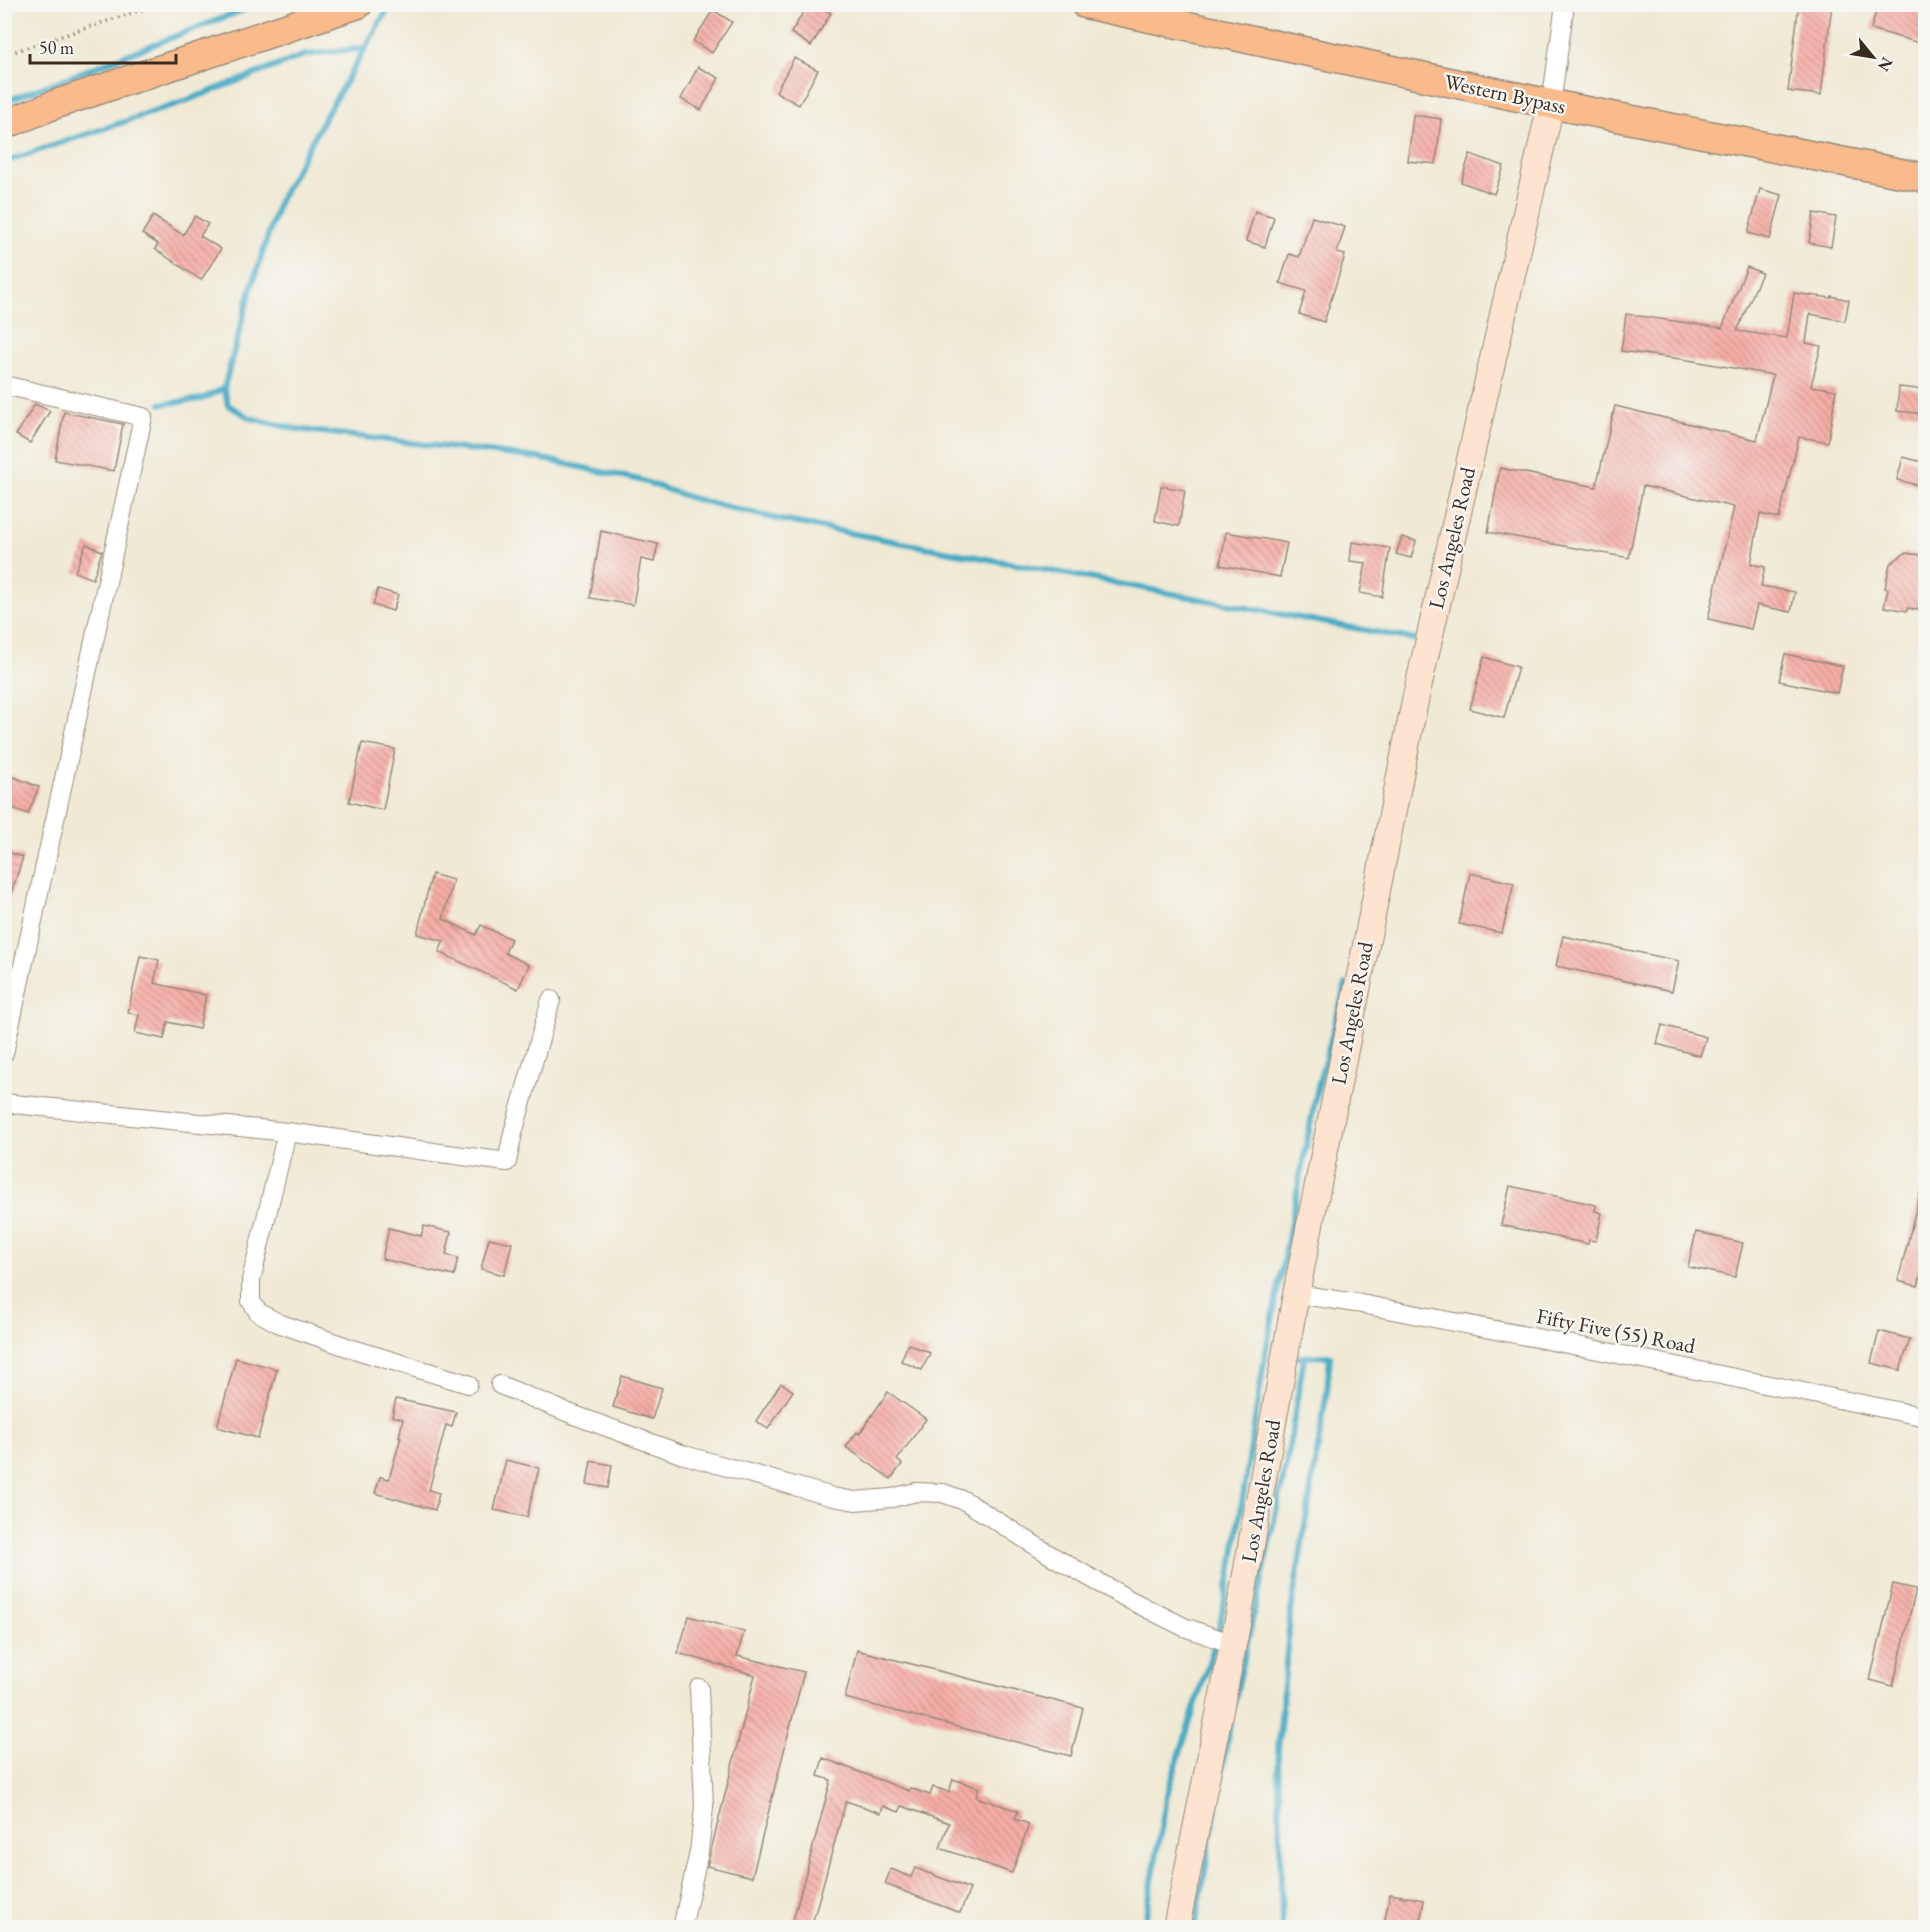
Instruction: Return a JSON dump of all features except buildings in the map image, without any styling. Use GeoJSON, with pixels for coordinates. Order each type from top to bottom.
{"type":"FeatureCollection","features":[{"type":"Feature","properties":{"kind":"main road"},"geometry":{"type":"LineString","coordinates":[[4,124],[56,104],[358,4]]}},
{"type":"Feature","properties":{"kind":"main road","name":"Western Bypass"},"geometry":{"type":"LineString","coordinates":[[1085,4],[1551,104],[1926,178]]}},
{"type":"Feature","properties":{"kind":"main road","name":"Los Angeles Road"},"geometry":{"type":"LineString","coordinates":[[1176,1928],[1233,1644],[1296,1294],[1415,701],[1551,104]]}},
{"type":"Feature","properties":{"kind":"street"},"geometry":{"type":"LineString","coordinates":[[1551,104],[1565,4]]}},
{"type":"Feature","properties":{"kind":"street"},"geometry":{"type":"LineString","coordinates":[[4,386],[142,417],[4,1053]]}},
{"type":"Feature","properties":{"kind":"street"},"geometry":{"type":"LineString","coordinates":[[4,1103],[287,1132],[507,1162],[513,1132],[551,1000]]}},
{"type":"Feature","properties":{"kind":"street"},"geometry":{"type":"LineString","coordinates":[[287,1132],[251,1280],[251,1301],[258,1312],[278,1323],[350,1348],[468,1384]]}},
{"type":"Feature","properties":{"kind":"street","name":"Fifty Five (55) Road"},"geometry":{"type":"LineString","coordinates":[[1296,1294],[1356,1303],[1583,1347],[1926,1417]]}},
{"type":"Feature","properties":{"kind":"street"},"geometry":{"type":"LineString","coordinates":[[500,1385],[681,1454],[832,1497],[855,1501],[892,1498],[916,1492],[943,1493],[964,1501],[1052,1556],[1130,1600],[1184,1627],[1233,1644]]}},
{"type":"Feature","properties":{"kind":"street"},"geometry":{"type":"LineString","coordinates":[[682,1928],[699,1852],[704,1807],[699,1688]]}},
{"type":"Feature","properties":{"kind":"path"},"geometry":{"type":"LineString","coordinates":[[4,55],[147,8],[148,4]]}},
{"type":"Feature","properties":{"kind":"waterway"},"geometry":{"type":"LineString","coordinates":[[4,102],[259,4]]}},
{"type":"Feature","properties":{"kind":"waterway"},"geometry":{"type":"LineString","coordinates":[[161,404],[202,399],[224,388],[250,292],[279,201],[386,12]]}},
{"type":"Feature","properties":{"kind":"waterway"},"geometry":{"type":"LineString","coordinates":[[4,162],[183,102],[305,55],[365,48]]}},
{"type":"Feature","properties":{"kind":"waterway"},"geometry":{"type":"LineString","coordinates":[[224,388],[228,405],[250,418],[296,429],[538,458],[640,480],[691,498],[781,520],[1423,641]]}},
{"type":"Feature","properties":{"kind":"waterway"},"geometry":{"type":"LineString","coordinates":[[1144,1928],[1167,1794],[1217,1637],[1232,1567],[1265,1356],[1317,1090],[1346,984]]}},
{"type":"Feature","properties":{"kind":"waterway"},"geometry":{"type":"LineString","coordinates":[[1282,1928],[1278,1750],[1290,1618],[1327,1391],[1330,1356],[1291,1357]]}},
{"type":"Feature","properties":{"kind":"waterway"},"geometry":{"type":"LineString","coordinates":[[1233,1708],[1286,1466],[1304,1358]]}},
{"type":"Feature","properties":{"kind":"waterway"},"geometry":{"type":"LineString","coordinates":[[1195,1928],[1230,1724]]}}]}
